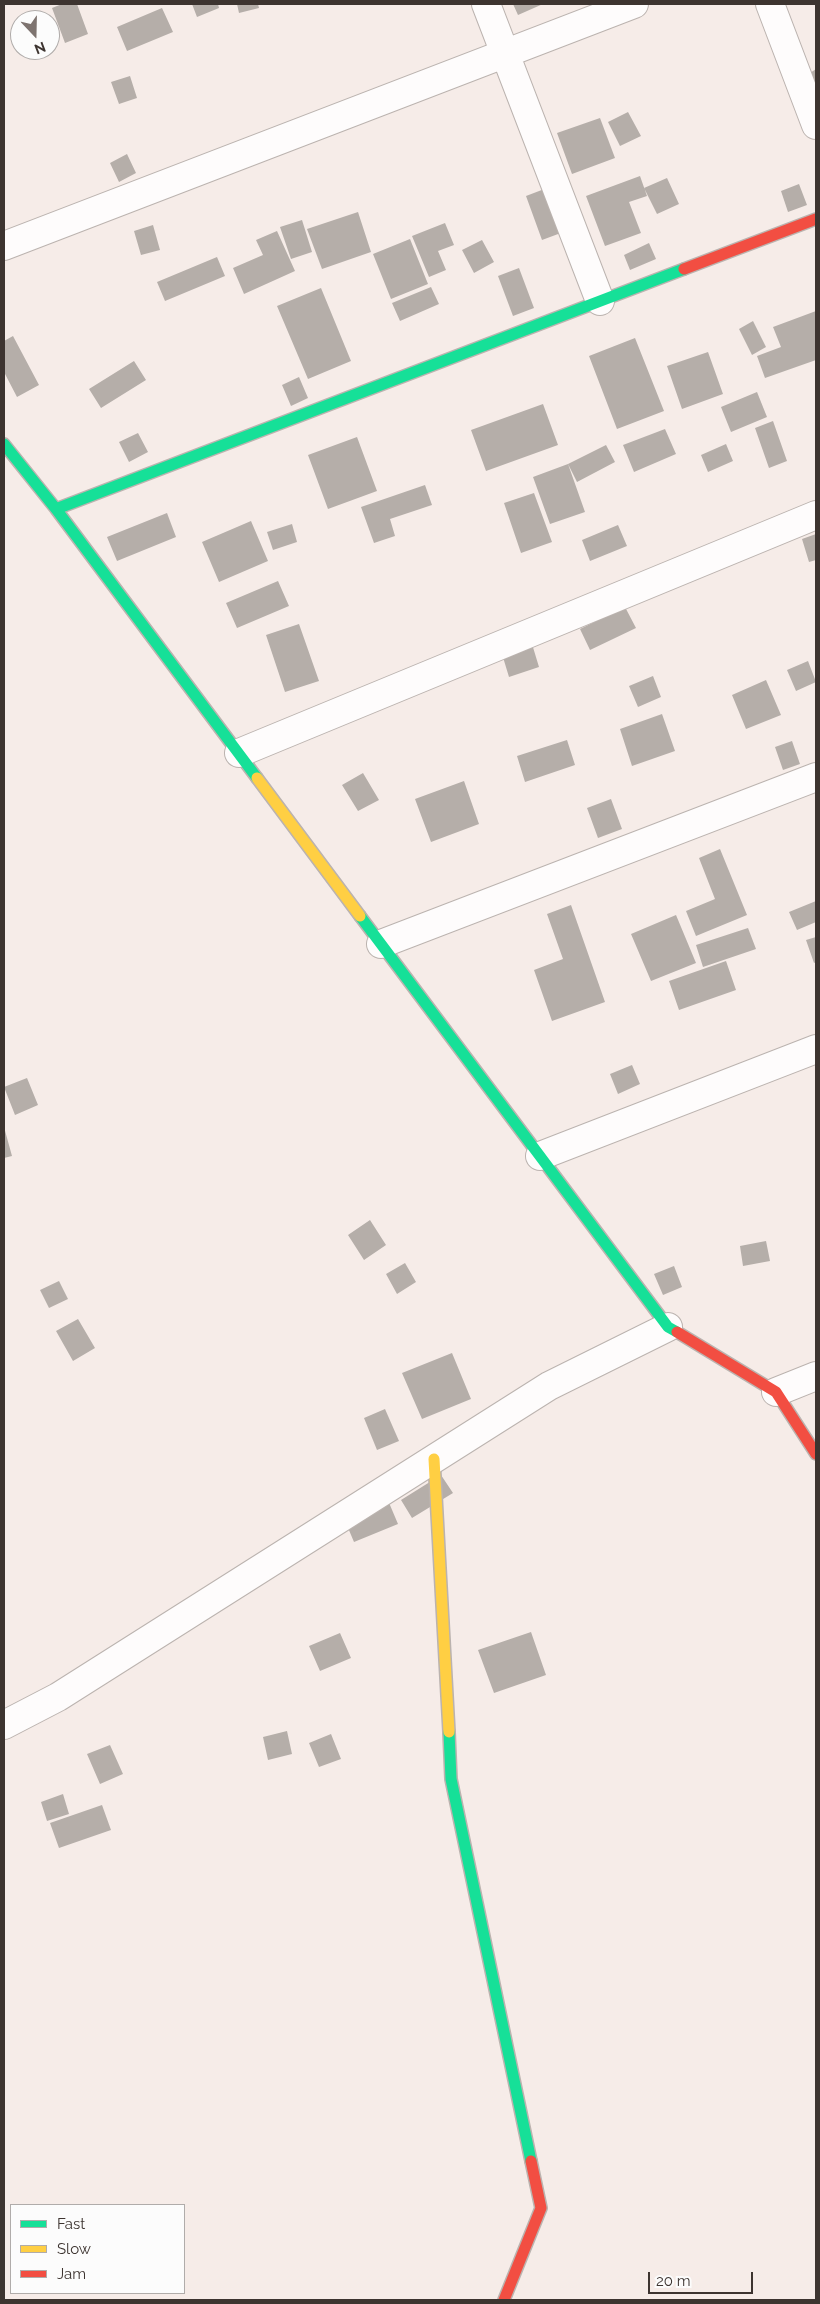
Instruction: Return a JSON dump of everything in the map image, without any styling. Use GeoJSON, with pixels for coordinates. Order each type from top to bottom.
{"type":"FeatureCollection","features":[{"type":"Feature","properties":{"kind":"street"},"geometry":{"type":"LineString","coordinates":[[486,4],[600,301]]}},
{"type":"Feature","properties":{"kind":"street"},"geometry":{"type":"LineString","coordinates":[[4,246],[634,4]]}},
{"type":"Feature","properties":{"kind":"street"},"geometry":{"type":"LineString","coordinates":[[770,4],[816,125]]}},
{"type":"Feature","properties":{"kind":"street"},"geometry":{"type":"LineString","coordinates":[[56,509],[816,219]]}},
{"type":"Feature","properties":{"kind":"street"},"geometry":{"type":"LineString","coordinates":[[4,444],[56,509],[668,1327],[776,1392],[816,1454]]}},
{"type":"Feature","properties":{"kind":"street"},"geometry":{"type":"LineString","coordinates":[[239,753],[816,515]]}},
{"type":"Feature","properties":{"kind":"street"},"geometry":{"type":"LineString","coordinates":[[381,944],[816,777]]}},
{"type":"Feature","properties":{"kind":"street"},"geometry":{"type":"LineString","coordinates":[[540,1156],[816,1049]]}},
{"type":"Feature","properties":{"kind":"street"},"geometry":{"type":"LineString","coordinates":[[4,1725],[58,1697],[549,1386],[668,1327]]}},
{"type":"Feature","properties":{"kind":"street"},"geometry":{"type":"LineString","coordinates":[[776,1392],[816,1376]]}},
{"type":"Feature","properties":{"kind":"street"},"geometry":{"type":"LineString","coordinates":[[434,1459],[451,1780],[541,2208],[504,2300]]}},
{"type":"Feature","properties":{"kind":"building"},"geometry":{"type":"Polygon","coordinates":[[[62,4],[77,4],[88,34],[65,43],[60,30],[60,10],[53,10],[52,8],[62,4]]]}},
{"type":"Feature","properties":{"kind":"building"},"geometry":{"type":"Polygon","coordinates":[[[192,4],[218,4],[219,8],[197,17],[192,4]]]}},
{"type":"Feature","properties":{"kind":"building"},"geometry":{"type":"Polygon","coordinates":[[[237,4],[258,4],[259,8],[239,13],[237,4]]]}},
{"type":"Feature","properties":{"kind":"building"},"geometry":{"type":"Polygon","coordinates":[[[513,4],[543,4],[518,15],[513,4]]]}},
{"type":"Feature","properties":{"kind":"building"},"geometry":{"type":"Polygon","coordinates":[[[162,8],[173,32],[127,51],[117,27],[162,8]]]}},
{"type":"Feature","properties":{"kind":"building"},"geometry":{"type":"Polygon","coordinates":[[[816,69],[816,84],[810,73],[816,69]]]}},
{"type":"Feature","properties":{"kind":"building"},"geometry":{"type":"Polygon","coordinates":[[[130,76],[137,98],[119,104],[111,82],[130,76]]]}},
{"type":"Feature","properties":{"kind":"building"},"geometry":{"type":"Polygon","coordinates":[[[628,112],[641,136],[620,146],[608,122],[628,112]]]}},
{"type":"Feature","properties":{"kind":"building"},"geometry":{"type":"Polygon","coordinates":[[[600,118],[615,158],[572,174],[557,133],[600,118]]]}},
{"type":"Feature","properties":{"kind":"building"},"geometry":{"type":"Polygon","coordinates":[[[127,154],[136,173],[119,182],[110,163],[127,154]]]}},
{"type":"Feature","properties":{"kind":"building"},"geometry":{"type":"Polygon","coordinates":[[[640,176],[647,196],[629,202],[641,233],[605,246],[586,196],[640,176]]]}},
{"type":"Feature","properties":{"kind":"building"},"geometry":{"type":"Polygon","coordinates":[[[667,178],[679,204],[657,214],[644,188],[667,178]]]}},
{"type":"Feature","properties":{"kind":"building"},"geometry":{"type":"Polygon","coordinates":[[[568,180],[585,224],[542,240],[526,196],[568,180]]]}},
{"type":"Feature","properties":{"kind":"building"},"geometry":{"type":"Polygon","coordinates":[[[799,184],[807,205],[788,212],[781,191],[799,184]]]}},
{"type":"Feature","properties":{"kind":"building"},"geometry":{"type":"Polygon","coordinates":[[[358,212],[371,252],[322,269],[307,229],[358,212]]]}},
{"type":"Feature","properties":{"kind":"building"},"geometry":{"type":"Polygon","coordinates":[[[302,220],[312,252],[291,259],[280,227],[302,220]]]}},
{"type":"Feature","properties":{"kind":"building"},"geometry":{"type":"Polygon","coordinates":[[[445,223],[454,245],[438,251],[446,270],[429,277],[412,236],[445,223]]]}},
{"type":"Feature","properties":{"kind":"building"},"geometry":{"type":"Polygon","coordinates":[[[153,225],[160,250],[141,255],[134,231],[153,225]]]}},
{"type":"Feature","properties":{"kind":"building"},"geometry":{"type":"Polygon","coordinates":[[[277,231],[295,271],[244,294],[233,268],[263,255],[256,240],[277,231]]]}},
{"type":"Feature","properties":{"kind":"building"},"geometry":{"type":"Polygon","coordinates":[[[410,239],[428,284],[391,299],[373,254],[410,239]]]}},
{"type":"Feature","properties":{"kind":"building"},"geometry":{"type":"Polygon","coordinates":[[[482,240],[494,262],[474,273],[462,250],[482,240]]]}},
{"type":"Feature","properties":{"kind":"building"},"geometry":{"type":"Polygon","coordinates":[[[649,243],[656,259],[630,270],[624,255],[649,243]]]}},
{"type":"Feature","properties":{"kind":"building"},"geometry":{"type":"Polygon","coordinates":[[[217,257],[225,276],[165,301],[157,282],[217,257]]]}},
{"type":"Feature","properties":{"kind":"building"},"geometry":{"type":"Polygon","coordinates":[[[519,268],[534,308],[513,316],[498,276],[519,268]]]}},
{"type":"Feature","properties":{"kind":"building"},"geometry":{"type":"Polygon","coordinates":[[[431,287],[439,304],[400,321],[392,303],[431,287]]]}},
{"type":"Feature","properties":{"kind":"building"},"geometry":{"type":"Polygon","coordinates":[[[321,288],[351,361],[308,379],[277,306],[321,288]]]}},
{"type":"Feature","properties":{"kind":"building"},"geometry":{"type":"Polygon","coordinates":[[[816,311],[816,360],[765,378],[757,356],[781,347],[773,327],[816,311]]]}},
{"type":"Feature","properties":{"kind":"building"},"geometry":{"type":"Polygon","coordinates":[[[753,321],[766,347],[752,355],[739,329],[753,321]]]}},
{"type":"Feature","properties":{"kind":"building"},"geometry":{"type":"Polygon","coordinates":[[[13,336],[39,385],[17,397],[4,372],[4,341],[13,336]]]}},
{"type":"Feature","properties":{"kind":"building"},"geometry":{"type":"Polygon","coordinates":[[[635,338],[664,411],[617,429],[589,356],[635,338]]]}},
{"type":"Feature","properties":{"kind":"building"},"geometry":{"type":"Polygon","coordinates":[[[708,352],[723,394],[682,409],[667,366],[708,352]]]}},
{"type":"Feature","properties":{"kind":"building"},"geometry":{"type":"Polygon","coordinates":[[[134,361],[146,380],[101,408],[89,389],[134,361]]]}},
{"type":"Feature","properties":{"kind":"building"},"geometry":{"type":"Polygon","coordinates":[[[299,377],[308,398],[291,406],[282,385],[299,377]]]}},
{"type":"Feature","properties":{"kind":"building"},"geometry":{"type":"Polygon","coordinates":[[[757,392],[767,417],[731,432],[721,407],[757,392]]]}},
{"type":"Feature","properties":{"kind":"building"},"geometry":{"type":"Polygon","coordinates":[[[543,404],[558,445],[486,471],[471,430],[543,404]]]}},
{"type":"Feature","properties":{"kind":"building"},"geometry":{"type":"Polygon","coordinates":[[[773,421],[787,461],[769,468],[755,428],[773,421]]]}},
{"type":"Feature","properties":{"kind":"building"},"geometry":{"type":"Polygon","coordinates":[[[665,429],[676,454],[634,472],[623,445],[665,429]]]}},
{"type":"Feature","properties":{"kind":"building"},"geometry":{"type":"Polygon","coordinates":[[[138,433],[148,452],[129,462],[119,442],[138,433]]]}},
{"type":"Feature","properties":{"kind":"building"},"geometry":{"type":"Polygon","coordinates":[[[357,437],[377,491],[328,509],[308,455],[357,437]]]}},
{"type":"Feature","properties":{"kind":"building"},"geometry":{"type":"Polygon","coordinates":[[[726,444],[733,461],[708,472],[701,455],[726,444]]]}},
{"type":"Feature","properties":{"kind":"building"},"geometry":{"type":"Polygon","coordinates":[[[606,445],[615,462],[577,482],[568,464],[606,445]]]}},
{"type":"Feature","properties":{"kind":"building"},"geometry":{"type":"Polygon","coordinates":[[[568,464],[585,512],[550,524],[533,477],[568,464]]]}},
{"type":"Feature","properties":{"kind":"building"},"geometry":{"type":"Polygon","coordinates":[[[425,485],[432,505],[390,519],[395,536],[374,543],[361,507],[425,485]]]}},
{"type":"Feature","properties":{"kind":"building"},"geometry":{"type":"Polygon","coordinates":[[[534,493],[552,542],[521,553],[504,503],[534,493]]]}},
{"type":"Feature","properties":{"kind":"building"},"geometry":{"type":"Polygon","coordinates":[[[167,513],[176,537],[117,561],[107,537],[167,513]]]}},
{"type":"Feature","properties":{"kind":"building"},"geometry":{"type":"Polygon","coordinates":[[[251,521],[268,561],[219,582],[202,542],[251,521]]]}},
{"type":"Feature","properties":{"kind":"building"},"geometry":{"type":"Polygon","coordinates":[[[292,524],[297,542],[273,550],[267,532],[292,524]]]}},
{"type":"Feature","properties":{"kind":"building"},"geometry":{"type":"Polygon","coordinates":[[[618,525],[627,546],[590,561],[582,540],[618,525]]]}},
{"type":"Feature","properties":{"kind":"building"},"geometry":{"type":"Polygon","coordinates":[[[816,534],[816,560],[809,562],[802,539],[816,534]]]}},
{"type":"Feature","properties":{"kind":"building"},"geometry":{"type":"Polygon","coordinates":[[[278,581],[289,606],[237,628],[226,603],[278,581]]]}},
{"type":"Feature","properties":{"kind":"building"},"geometry":{"type":"Polygon","coordinates":[[[625,607],[636,628],[590,650],[580,629],[625,607]]]}},
{"type":"Feature","properties":{"kind":"building"},"geometry":{"type":"Polygon","coordinates":[[[299,624],[319,681],[285,692],[266,635],[299,624]]]}},
{"type":"Feature","properties":{"kind":"building"},"geometry":{"type":"Polygon","coordinates":[[[532,644],[539,667],[509,677],[502,654],[532,644]]]}},
{"type":"Feature","properties":{"kind":"building"},"geometry":{"type":"Polygon","coordinates":[[[808,661],[816,682],[796,691],[787,670],[808,661]]]}},
{"type":"Feature","properties":{"kind":"building"},"geometry":{"type":"Polygon","coordinates":[[[653,676],[661,697],[638,707],[629,686],[653,676]]]}},
{"type":"Feature","properties":{"kind":"building"},"geometry":{"type":"Polygon","coordinates":[[[766,680],[781,715],[746,729],[732,695],[766,680]]]}},
{"type":"Feature","properties":{"kind":"building"},"geometry":{"type":"Polygon","coordinates":[[[662,714],[675,751],[632,766],[620,729],[662,714]]]}},
{"type":"Feature","properties":{"kind":"building"},"geometry":{"type":"Polygon","coordinates":[[[567,740],[575,765],[525,782],[517,756],[567,740]]]}},
{"type":"Feature","properties":{"kind":"building"},"geometry":{"type":"Polygon","coordinates":[[[792,741],[800,764],[783,770],[775,747],[792,741]]]}},
{"type":"Feature","properties":{"kind":"building"},"geometry":{"type":"Polygon","coordinates":[[[363,773],[379,800],[358,811],[342,785],[363,773]]]}},
{"type":"Feature","properties":{"kind":"building"},"geometry":{"type":"Polygon","coordinates":[[[464,781],[479,824],[431,842],[415,799],[464,781]]]}},
{"type":"Feature","properties":{"kind":"building"},"geometry":{"type":"Polygon","coordinates":[[[611,799],[622,829],[598,838],[587,808],[611,799]]]}},
{"type":"Feature","properties":{"kind":"building"},"geometry":{"type":"Polygon","coordinates":[[[720,849],[747,915],[696,936],[686,911],[715,899],[699,858],[720,849]]]}},
{"type":"Feature","properties":{"kind":"building"},"geometry":{"type":"Polygon","coordinates":[[[816,901],[816,922],[797,930],[789,912],[816,901]]]}},
{"type":"Feature","properties":{"kind":"building"},"geometry":{"type":"Polygon","coordinates":[[[571,905],[605,1002],[552,1021],[534,970],[563,959],[547,914],[571,905]]]}},
{"type":"Feature","properties":{"kind":"building"},"geometry":{"type":"Polygon","coordinates":[[[676,915],[696,963],[651,981],[631,934],[676,915]]]}},
{"type":"Feature","properties":{"kind":"building"},"geometry":{"type":"Polygon","coordinates":[[[748,928],[756,949],[703,967],[696,945],[748,928]]]}},
{"type":"Feature","properties":{"kind":"building"},"geometry":{"type":"Polygon","coordinates":[[[816,937],[816,962],[814,963],[806,940],[816,937]]]}},
{"type":"Feature","properties":{"kind":"building"},"geometry":{"type":"Polygon","coordinates":[[[726,961],[736,990],[679,1010],[669,981],[726,961]]]}},
{"type":"Feature","properties":{"kind":"building"},"geometry":{"type":"Polygon","coordinates":[[[632,1065],[640,1084],[618,1094],[610,1074],[632,1065]]]}},
{"type":"Feature","properties":{"kind":"building"},"geometry":{"type":"Polygon","coordinates":[[[27,1078],[38,1105],[15,1115],[4,1087],[27,1078]]]}},
{"type":"Feature","properties":{"kind":"building"},"geometry":{"type":"Polygon","coordinates":[[[4,1127],[12,1156],[4,1158],[4,1127]]]}},
{"type":"Feature","properties":{"kind":"building"},"geometry":{"type":"Polygon","coordinates":[[[370,1220],[386,1245],[364,1260],[348,1235],[370,1220]]]}},
{"type":"Feature","properties":{"kind":"building"},"geometry":{"type":"Polygon","coordinates":[[[766,1241],[770,1261],[743,1266],[740,1246],[766,1241]]]}},
{"type":"Feature","properties":{"kind":"building"},"geometry":{"type":"Polygon","coordinates":[[[405,1263],[416,1282],[397,1294],[386,1274],[405,1263]]]}},
{"type":"Feature","properties":{"kind":"building"},"geometry":{"type":"Polygon","coordinates":[[[674,1266],[682,1287],[663,1295],[654,1274],[674,1266]]]}},
{"type":"Feature","properties":{"kind":"building"},"geometry":{"type":"Polygon","coordinates":[[[59,1281],[68,1299],[49,1308],[40,1290],[59,1281]]]}},
{"type":"Feature","properties":{"kind":"building"},"geometry":{"type":"Polygon","coordinates":[[[78,1319],[95,1348],[73,1361],[56,1331],[78,1319]]]}},
{"type":"Feature","properties":{"kind":"building"},"geometry":{"type":"Polygon","coordinates":[[[452,1353],[471,1399],[422,1419],[402,1373],[452,1353]]]}},
{"type":"Feature","properties":{"kind":"building"},"geometry":{"type":"Polygon","coordinates":[[[385,1409],[399,1441],[377,1450],[364,1418],[385,1409]]]}},
{"type":"Feature","properties":{"kind":"building"},"geometry":{"type":"Polygon","coordinates":[[[441,1475],[453,1493],[412,1518],[401,1500],[441,1475]]]}},
{"type":"Feature","properties":{"kind":"building"},"geometry":{"type":"Polygon","coordinates":[[[387,1498],[398,1524],[354,1542],[343,1516],[387,1498]]]}},
{"type":"Feature","properties":{"kind":"building"},"geometry":{"type":"Polygon","coordinates":[[[531,1632],[546,1675],[494,1693],[478,1650],[531,1632]]]}},
{"type":"Feature","properties":{"kind":"building"},"geometry":{"type":"Polygon","coordinates":[[[340,1633],[351,1658],[320,1671],[309,1646],[340,1633]]]}},
{"type":"Feature","properties":{"kind":"building"},"geometry":{"type":"Polygon","coordinates":[[[287,1731],[292,1754],[268,1760],[263,1737],[287,1731]]]}},
{"type":"Feature","properties":{"kind":"building"},"geometry":{"type":"Polygon","coordinates":[[[331,1734],[341,1759],[319,1767],[309,1743],[331,1734]]]}},
{"type":"Feature","properties":{"kind":"building"},"geometry":{"type":"Polygon","coordinates":[[[110,1745],[123,1774],[100,1784],[87,1754],[110,1745]]]}},
{"type":"Feature","properties":{"kind":"building"},"geometry":{"type":"Polygon","coordinates":[[[63,1794],[69,1814],[47,1821],[41,1802],[63,1794]]]}},
{"type":"Feature","properties":{"kind":"building"},"geometry":{"type":"Polygon","coordinates":[[[102,1805],[111,1830],[59,1848],[50,1823],[102,1805]]]}},
{"type":"Feature","properties":{"kind":"traffic: fast"},"geometry":{"type":"LineString","coordinates":[[56,509],[684,269]]}},
{"type":"Feature","properties":{"kind":"traffic: fast"},"geometry":{"type":"LineString","coordinates":[[4,444],[56,509],[257,778]]}},
{"type":"Feature","properties":{"kind":"traffic: fast"},"geometry":{"type":"LineString","coordinates":[[360,916],[668,1327],[677,1332]]}},
{"type":"Feature","properties":{"kind":"traffic: fast"},"geometry":{"type":"LineString","coordinates":[[449,1732],[451,1779],[531,2161]]}},
{"type":"Feature","properties":{"kind":"traffic: slow"},"geometry":{"type":"LineString","coordinates":[[257,778],[360,916]]}},
{"type":"Feature","properties":{"kind":"traffic: slow"},"geometry":{"type":"LineString","coordinates":[[434,1459],[449,1732]]}},
{"type":"Feature","properties":{"kind":"traffic: jam"},"geometry":{"type":"LineString","coordinates":[[684,269],[816,219]]}},
{"type":"Feature","properties":{"kind":"traffic: jam"},"geometry":{"type":"LineString","coordinates":[[677,1332],[776,1392],[816,1454]]}},
{"type":"Feature","properties":{"kind":"traffic: jam"},"geometry":{"type":"LineString","coordinates":[[504,2300],[541,2208],[531,2161]]}}]}
